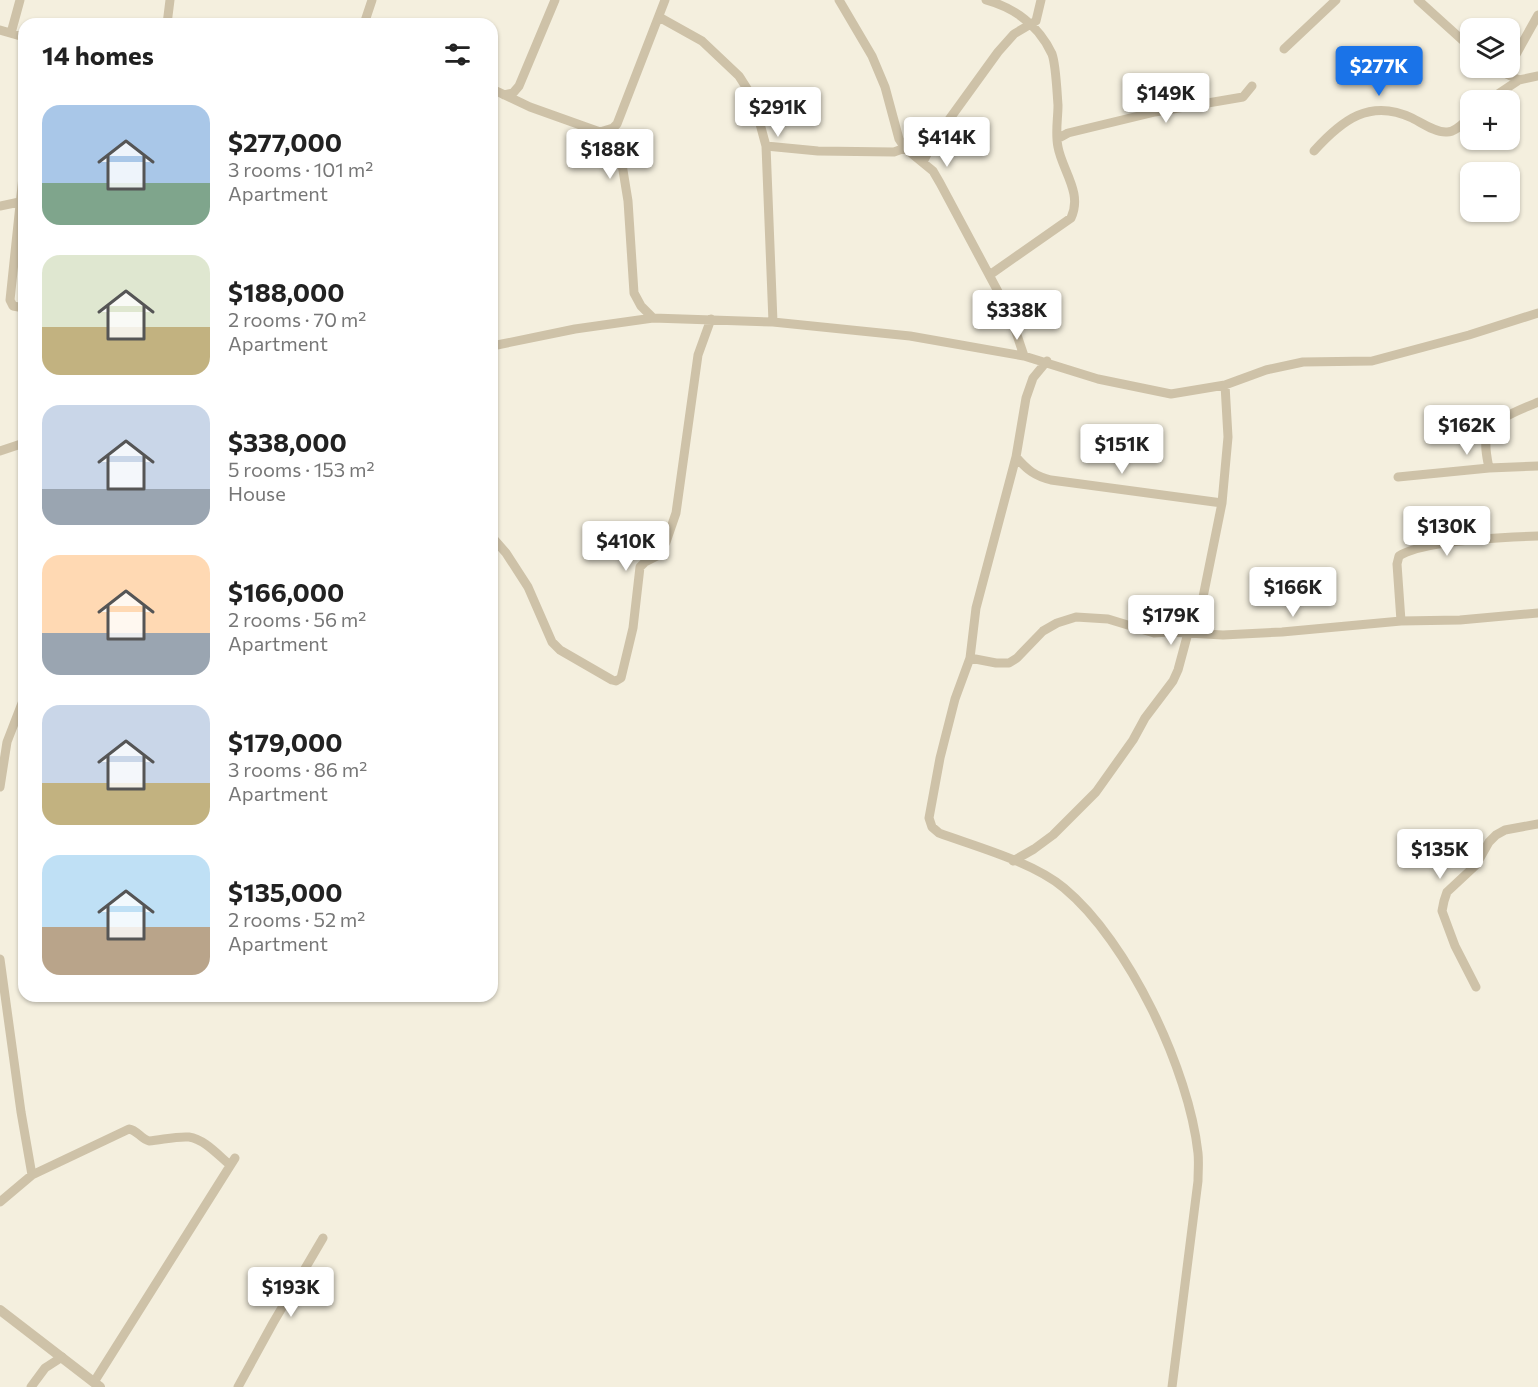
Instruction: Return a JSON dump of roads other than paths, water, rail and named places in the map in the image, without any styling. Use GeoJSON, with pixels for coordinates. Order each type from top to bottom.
{"type":"FeatureCollection","features":[{"type":"Feature","properties":{"kind":"street"},"geometry":{"type":"LineString","coordinates":[[11,33],[20,0]]}},
{"type":"Feature","properties":{"kind":"street"},"geometry":{"type":"LineString","coordinates":[[168,18],[170,0]]}},
{"type":"Feature","properties":{"kind":"street"},"geometry":{"type":"LineString","coordinates":[[366,18],[372,0]]}},
{"type":"Feature","properties":{"kind":"street"},"geometry":{"type":"LineString","coordinates":[[504,95],[513,93],[519,86],[555,0]]}},
{"type":"Feature","properties":{"kind":"street"},"geometry":{"type":"LineString","coordinates":[[600,132],[613,128],[617,124],[665,0]]}},
{"type":"Feature","properties":{"kind":"street"},"geometry":{"type":"LineString","coordinates":[[839,0],[872,56],[885,87],[899,139],[905,148],[933,171],[1010,314],[1024,356]]}},
{"type":"Feature","properties":{"kind":"street"},"geometry":{"type":"LineString","coordinates":[[986,0],[998,3],[1017,13],[1031,24],[1053,56],[1058,104],[1058,148],[1074,192],[1075,206],[1071,218],[990,274]]}},
{"type":"Feature","properties":{"kind":"street"},"geometry":{"type":"LineString","coordinates":[[923,162],[935,139],[998,52],[1014,34],[1036,21],[1041,0]]}},
{"type":"Feature","properties":{"kind":"street"},"geometry":{"type":"LineString","coordinates":[[1284,49],[1336,0]]}},
{"type":"Feature","properties":{"kind":"street"},"geometry":{"type":"LineString","coordinates":[[1418,0],[1460,37]]}},
{"type":"Feature","properties":{"kind":"street"},"geometry":{"type":"LineString","coordinates":[[1520,46],[1538,15]]}},
{"type":"Feature","properties":{"kind":"street"},"geometry":{"type":"LineString","coordinates":[[659,17],[702,41],[739,76],[753,98],[766,146],[773,322]]}},
{"type":"Feature","properties":{"kind":"street"},"geometry":{"type":"LineString","coordinates":[[0,30],[18,35]]}},
{"type":"Feature","properties":{"kind":"street"},"geometry":{"type":"LineString","coordinates":[[1504,90],[1519,80],[1538,76]]}},
{"type":"Feature","properties":{"kind":"street"},"geometry":{"type":"LineString","coordinates":[[1057,139],[1068,133],[1155,112],[1243,97],[1252,86]]}},
{"type":"Feature","properties":{"kind":"street"},"geometry":{"type":"LineString","coordinates":[[498,92],[530,107],[600,132],[612,142],[621,158],[628,201],[634,292],[641,306],[653,318]]}},
{"type":"Feature","properties":{"kind":"street"},"geometry":{"type":"LineString","coordinates":[[1314,151],[1340,124],[1365,113],[1397,111],[1446,132],[1455,130],[1460,126]]}},
{"type":"Feature","properties":{"kind":"street"},"geometry":{"type":"LineString","coordinates":[[766,146],[818,151],[894,152],[905,148]]}},
{"type":"Feature","properties":{"kind":"street"},"geometry":{"type":"LineString","coordinates":[[0,206],[18,203]]}},
{"type":"Feature","properties":{"kind":"street"},"geometry":{"type":"LineString","coordinates":[[18,232],[9,300],[13,306],[18,307]]}},
{"type":"Feature","properties":{"kind":"street"},"geometry":{"type":"LineString","coordinates":[[498,345],[575,329],[653,318],[773,322],[909,336],[1024,356],[1047,361],[1098,379],[1171,394],[1225,385],[1266,370],[1303,362],[1372,361],[1469,335],[1538,313]]}},
{"type":"Feature","properties":{"kind":"street"},"geometry":{"type":"LineString","coordinates":[[498,544],[528,587],[552,642],[560,650],[612,680],[616,681],[621,678],[633,628],[640,567],[659,555],[676,513],[698,355],[711,319]]}},
{"type":"Feature","properties":{"kind":"street"},"geometry":{"type":"LineString","coordinates":[[1047,361],[1029,385],[1016,457],[976,608],[970,658],[955,699],[940,758],[929,818],[932,826],[939,833],[1013,861],[1044,875],[1064,888],[1090,913],[1111,939],[1135,977],[1162,1035],[1182,1084],[1198,1155],[1198,1181],[1172,1387]]}},
{"type":"Feature","properties":{"kind":"street"},"geometry":{"type":"LineString","coordinates":[[1013,861],[1053,835],[1096,792],[1145,718],[1173,681],[1188,633],[1196,620],[1203,598],[1222,503],[1228,437],[1225,385]]}},
{"type":"Feature","properties":{"kind":"street"},"geometry":{"type":"LineString","coordinates":[[1488,468],[1486,444],[1487,435],[1492,428],[1538,402]]}},
{"type":"Feature","properties":{"kind":"street"},"geometry":{"type":"LineString","coordinates":[[0,451],[18,445]]}},
{"type":"Feature","properties":{"kind":"street"},"geometry":{"type":"LineString","coordinates":[[1016,457],[1028,471],[1038,477],[1051,480],[1222,503]]}},
{"type":"Feature","properties":{"kind":"street"},"geometry":{"type":"LineString","coordinates":[[1398,477],[1488,468],[1538,466]]}},
{"type":"Feature","properties":{"kind":"street"},"geometry":{"type":"LineString","coordinates":[[1401,621],[1397,564],[1399,556],[1406,551],[1442,543],[1538,536]]}},
{"type":"Feature","properties":{"kind":"street"},"geometry":{"type":"LineString","coordinates":[[970,658],[1009,663],[1017,658],[1043,631],[1057,623],[1076,617],[1108,619],[1154,633],[1223,635],[1538,613]]}},
{"type":"Feature","properties":{"kind":"street"},"geometry":{"type":"LineString","coordinates":[[0,787],[8,742],[18,714]]}},
{"type":"Feature","properties":{"kind":"street"},"geometry":{"type":"LineString","coordinates":[[1476,987],[1455,946],[1442,911],[1447,892],[1476,865],[1489,842],[1496,835],[1505,830],[1538,824]]}},
{"type":"Feature","properties":{"kind":"street"},"geometry":{"type":"LineString","coordinates":[[0,959],[32,1175]]}},
{"type":"Feature","properties":{"kind":"street"},"geometry":{"type":"LineString","coordinates":[[0,1202],[32,1175],[129,1129],[149,1141],[188,1137],[195,1139],[232,1161],[97,1385],[0,1310]]}},
{"type":"Feature","properties":{"kind":"street"},"geometry":{"type":"LineString","coordinates":[[238,1387],[323,1238]]}},
{"type":"Feature","properties":{"kind":"street"},"geometry":{"type":"LineString","coordinates":[[31,1387],[45,1368],[62,1357]]}}]}
